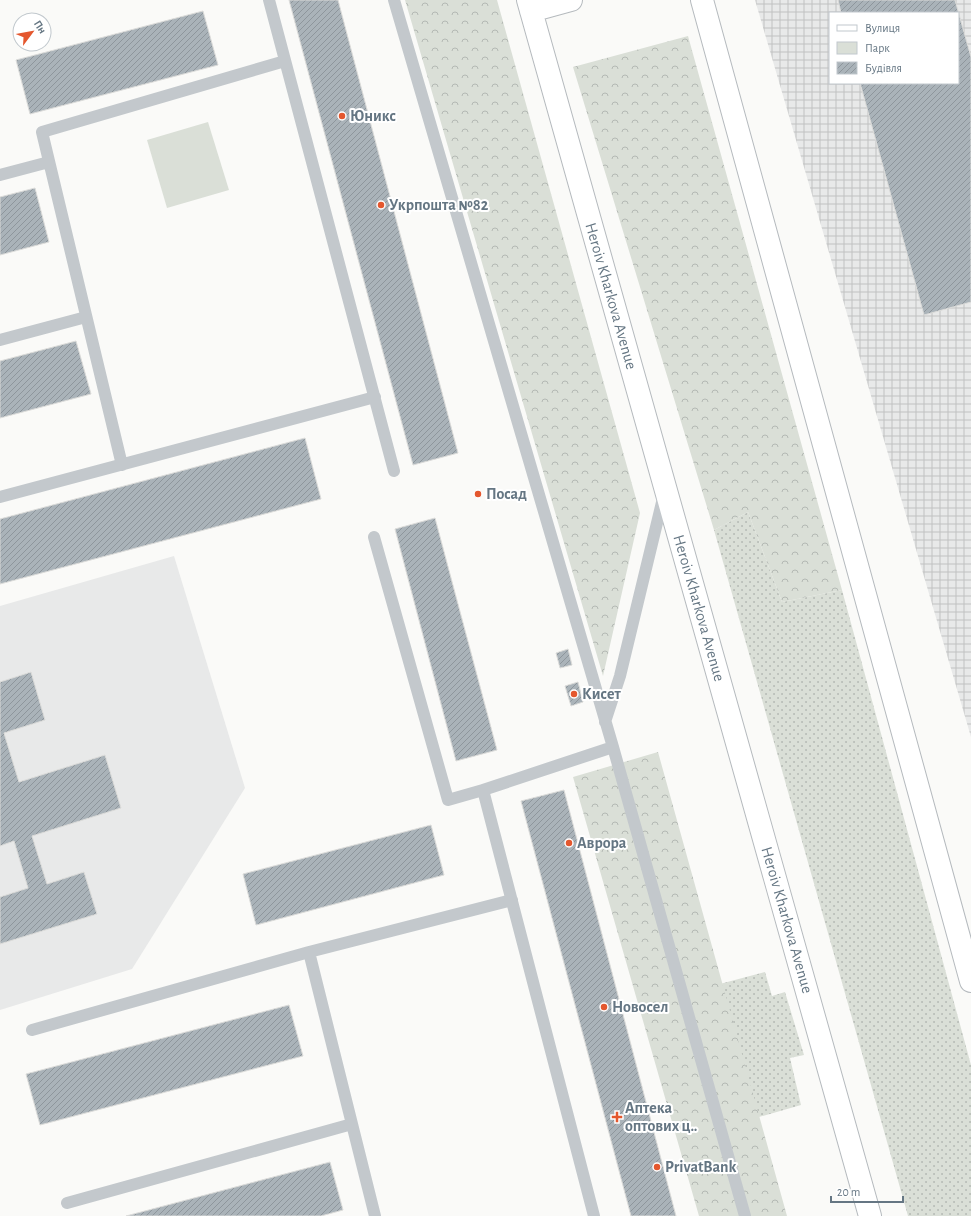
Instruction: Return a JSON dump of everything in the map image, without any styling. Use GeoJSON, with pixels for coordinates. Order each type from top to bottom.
{"type":"FeatureCollection","features":[{"type":"Feature","properties":{"kind":"main road"},"geometry":{"type":"LineString","coordinates":[[529,6],[571,0]]}},
{"type":"Feature","properties":{"kind":"main road"},"geometry":{"type":"LineString","coordinates":[[702,0],[971,981]]}},
{"type":"Feature","properties":{"kind":"main road","name":"Heroiv Kharkova Avenue"},"geometry":{"type":"LineString","coordinates":[[529,6],[870,1216]]}},
{"type":"Feature","properties":{"kind":"lane"},"geometry":{"type":"LineString","coordinates":[[269,0],[394,471]]}},
{"type":"Feature","properties":{"kind":"lane"},"geometry":{"type":"LineString","coordinates":[[394,0],[613,747],[745,1216]]}},
{"type":"Feature","properties":{"kind":"lane"},"geometry":{"type":"LineString","coordinates":[[122,465],[42,132],[285,61]]}},
{"type":"Feature","properties":{"kind":"lane"},"geometry":{"type":"LineString","coordinates":[[0,175],[49,162]]}},
{"type":"Feature","properties":{"kind":"lane"},"geometry":{"type":"LineString","coordinates":[[0,340],[86,317]]}},
{"type":"Feature","properties":{"kind":"lane"},"geometry":{"type":"LineString","coordinates":[[0,497],[375,397]]}},
{"type":"Feature","properties":{"kind":"lane"},"geometry":{"type":"LineString","coordinates":[[605,722],[620,676],[665,489]]}},
{"type":"Feature","properties":{"kind":"lane"},"geometry":{"type":"LineString","coordinates":[[374,537],[448,800],[613,747]]}},
{"type":"Feature","properties":{"kind":"lane"},"geometry":{"type":"LineString","coordinates":[[483,790],[594,1216]]}},
{"type":"Feature","properties":{"kind":"lane"},"geometry":{"type":"LineString","coordinates":[[32,1030],[309,952],[512,900]]}},
{"type":"Feature","properties":{"kind":"lane"},"geometry":{"type":"LineString","coordinates":[[309,952],[376,1216]]}},
{"type":"Feature","properties":{"kind":"lane"},"geometry":{"type":"LineString","coordinates":[[67,1203],[352,1124]]}},
{"type":"Feature","properties":{"kind":"shaded area"},"geometry":{"type":"Polygon","coordinates":[[[755,0],[971,0],[971,737],[755,0]]]}},
{"type":"Feature","properties":{"kind":"shaded area"},"geometry":{"type":"Polygon","coordinates":[[[174,556],[245,788],[132,969],[0,1010],[0,606],[174,556]]]}},
{"type":"Feature","properties":{"kind":"green space"},"geometry":{"type":"Polygon","coordinates":[[[405,0],[497,0],[640,513],[603,676],[405,0]]]}},
{"type":"Feature","properties":{"kind":"green space"},"geometry":{"type":"Polygon","coordinates":[[[688,36],[842,590],[782,602],[748,512],[714,530],[573,67],[688,36]]]}},
{"type":"Feature","properties":{"kind":"green space"},"geometry":{"type":"Polygon","coordinates":[[[208,122],[229,190],[167,208],[147,140],[208,122]]]}},
{"type":"Feature","properties":{"kind":"green space"},"geometry":{"type":"Polygon","coordinates":[[[748,512],[782,602],[842,590],[971,1065],[971,1216],[908,1216],[714,530],[748,512]]]}},
{"type":"Feature","properties":{"kind":"green space"},"geometry":{"type":"Polygon","coordinates":[[[658,752],[787,1216],[699,1216],[573,777],[658,752]]]}},
{"type":"Feature","properties":{"kind":"green space"},"geometry":{"type":"Polygon","coordinates":[[[765,972],[772,996],[785,992],[804,1055],[790,1058],[801,1105],[752,1119],[716,985],[765,972]]]}},
{"type":"Feature","properties":{"kind":"building"},"geometry":{"type":"Polygon","coordinates":[[[289,0],[338,0],[458,453],[413,465],[289,0]]]}},
{"type":"Feature","properties":{"kind":"building"},"geometry":{"type":"Polygon","coordinates":[[[838,0],[955,0],[958,12],[841,12],[838,0]]]}},
{"type":"Feature","properties":{"kind":"building"},"geometry":{"type":"Polygon","coordinates":[[[203,11],[218,65],[30,114],[16,60],[52,52],[52,51],[203,11]]]}},
{"type":"Feature","properties":{"kind":"building"},"geometry":{"type":"Polygon","coordinates":[[[959,14],[971,57],[971,302],[924,315],[860,84],[959,84],[959,14]]]}},
{"type":"Feature","properties":{"kind":"building"},"geometry":{"type":"Polygon","coordinates":[[[35,188],[49,242],[0,255],[0,197],[35,188]]]}},
{"type":"Feature","properties":{"kind":"building"},"geometry":{"type":"Polygon","coordinates":[[[76,341],[91,394],[0,418],[0,361],[76,341]]]}},
{"type":"Feature","properties":{"kind":"building"},"geometry":{"type":"Polygon","coordinates":[[[305,438],[321,499],[0,584],[0,519],[305,438]]]}},
{"type":"Feature","properties":{"kind":"building"},"geometry":{"type":"Polygon","coordinates":[[[435,518],[497,750],[456,761],[395,529],[435,518]]]}},
{"type":"Feature","properties":{"kind":"building"},"geometry":{"type":"Polygon","coordinates":[[[568,649],[572,665],[560,668],[556,653],[568,649]]]}},
{"type":"Feature","properties":{"kind":"building"},"geometry":{"type":"Polygon","coordinates":[[[31,672],[45,720],[4,733],[19,782],[105,755],[121,808],[32,836],[47,884],[84,872],[97,914],[0,944],[0,897],[28,888],[14,841],[0,846],[0,682],[31,672]]]}},
{"type":"Feature","properties":{"kind":"building","name":"Кисет"},"geometry":{"type":"Polygon","coordinates":[[[578,682],[583,702],[571,706],[565,686],[578,682]]]}},
{"type":"Feature","properties":{"kind":"building"},"geometry":{"type":"Polygon","coordinates":[[[564,790],[676,1216],[631,1216],[521,801],[564,790]]]}},
{"type":"Feature","properties":{"kind":"building"},"geometry":{"type":"Polygon","coordinates":[[[431,825],[444,875],[256,925],[243,874],[431,825]]]}},
{"type":"Feature","properties":{"kind":"building"},"geometry":{"type":"Polygon","coordinates":[[[289,1005],[303,1056],[40,1125],[26,1074],[289,1005]]]}},
{"type":"Feature","properties":{"kind":"building"},"geometry":{"type":"Polygon","coordinates":[[[330,1162],[343,1210],[321,1216],[126,1216],[330,1162]]]}},
{"type":"Feature","properties":{"kind":"place","name":"Юникс"},"geometry":{"type":"Point","coordinates":[342,116]}},
{"type":"Feature","properties":{"kind":"place","name":"Укрпошта №82"},"geometry":{"type":"Point","coordinates":[381,205]}},
{"type":"Feature","properties":{"kind":"place","name":"Посад"},"geometry":{"type":"Point","coordinates":[478,494]}},
{"type":"Feature","properties":{"kind":"place","name":"Кисет"},"geometry":{"type":"Point","coordinates":[574,694]}},
{"type":"Feature","properties":{"kind":"place","name":"Аврора"},"geometry":{"type":"Point","coordinates":[569,843]}},
{"type":"Feature","properties":{"kind":"place","name":"Новосел"},"geometry":{"type":"Point","coordinates":[604,1007]}},
{"type":"Feature","properties":{"kind":"place","name":"Аптека оптових ц‥"},"geometry":{"type":"Point","coordinates":[617,1117]}},
{"type":"Feature","properties":{"kind":"place","name":"PrivatBank"},"geometry":{"type":"Point","coordinates":[657,1167]}}]}
